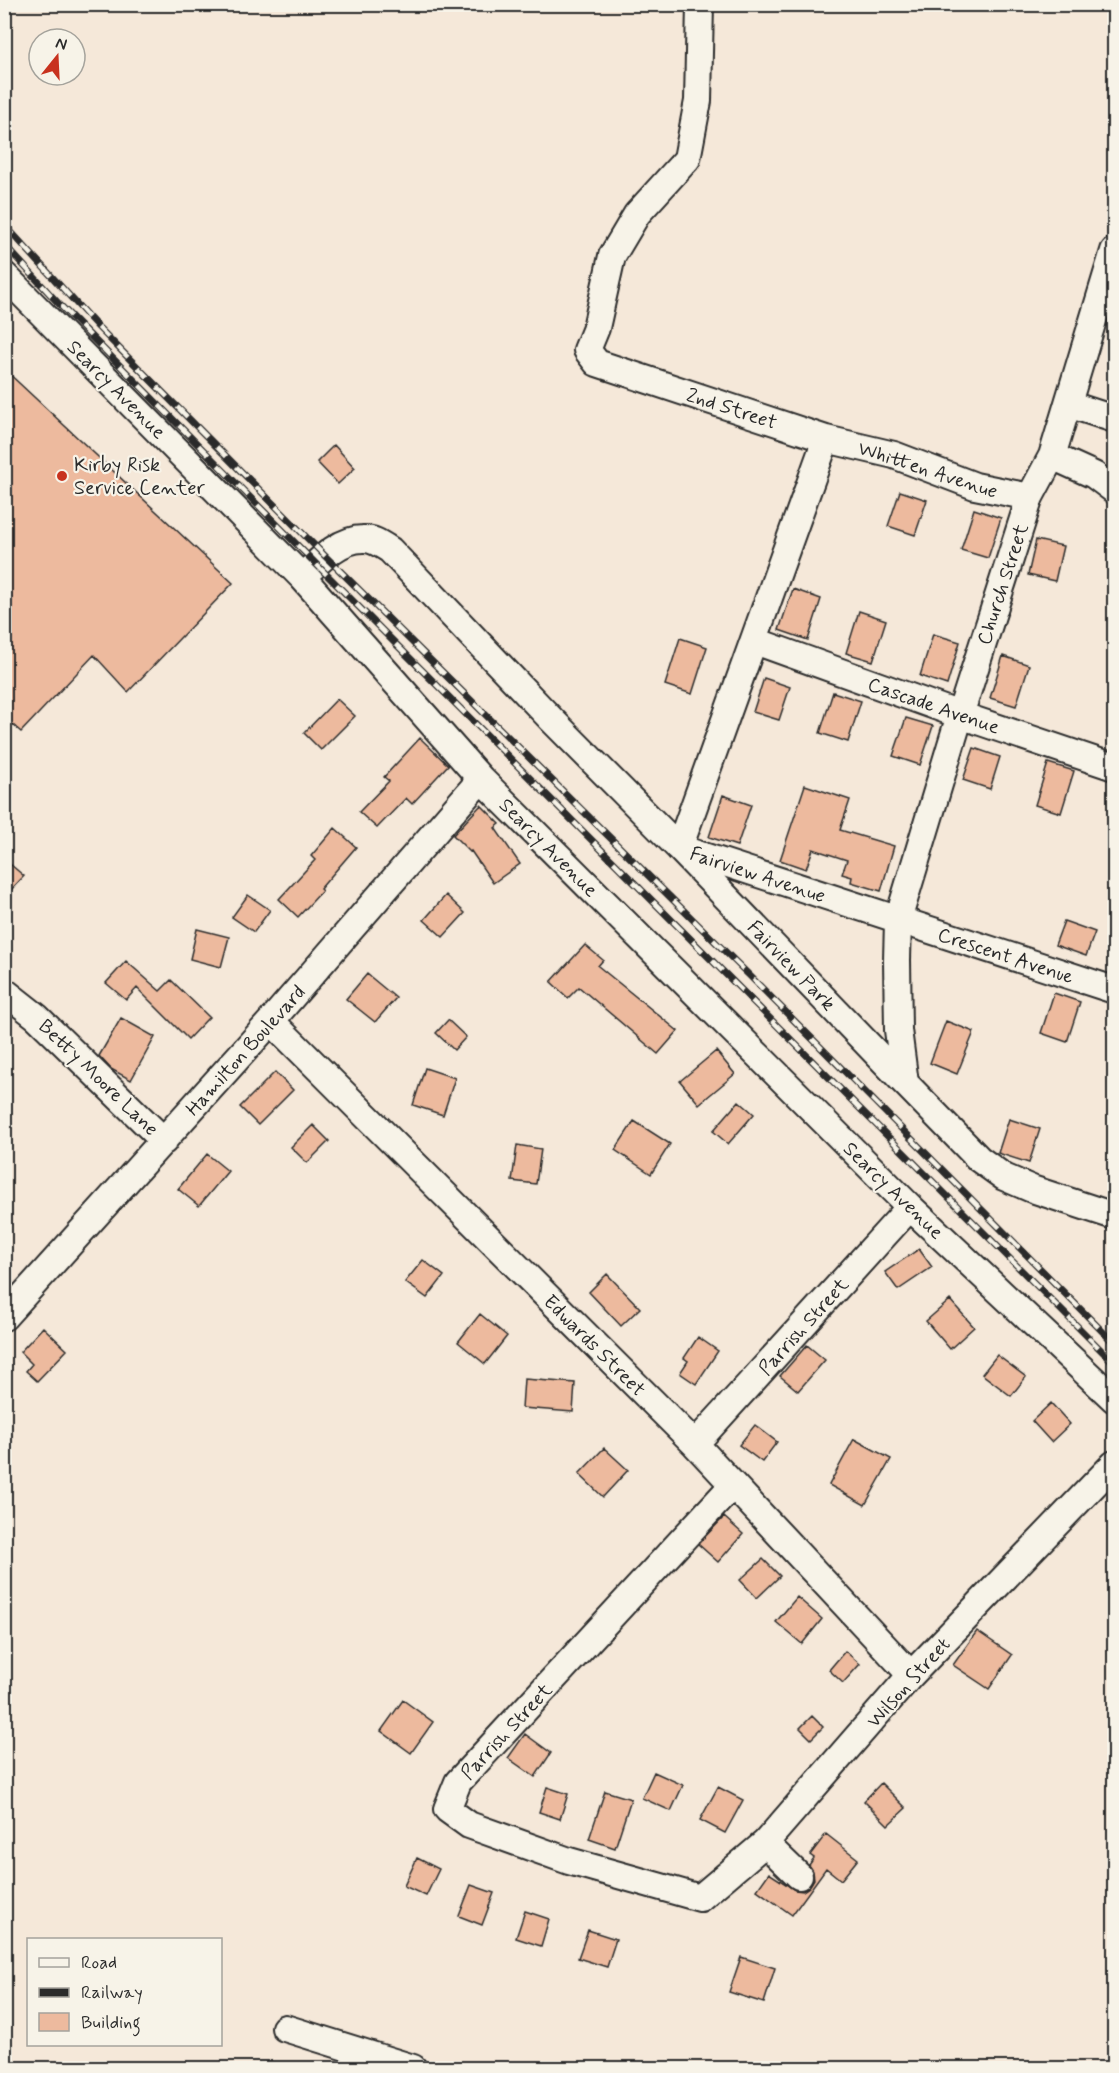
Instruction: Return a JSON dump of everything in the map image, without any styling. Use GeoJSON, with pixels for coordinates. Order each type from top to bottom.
{"type":"FeatureCollection","features":[{"type":"Feature","properties":{"kind":"street","name":"2nd Street"},"geometry":{"type":"LineString","coordinates":[[700,4],[698,101],[687,159],[637,214],[612,256],[596,328],[587,350],[597,363],[826,439]]}},
{"type":"Feature","properties":{"kind":"street","name":"Church Street"},"geometry":{"type":"LineString","coordinates":[[898,920],[960,715],[1030,497],[1052,456],[1068,404],[1106,310],[1114,251]]}},
{"type":"Feature","properties":{"kind":"street","name":"Searcy Avenue"},"geometry":{"type":"LineString","coordinates":[[4,275],[302,576],[482,779],[910,1207],[1114,1399]]}},
{"type":"Feature","properties":{"kind":"street"},"geometry":{"type":"LineString","coordinates":[[1068,404],[1114,419]]}},
{"type":"Feature","properties":{"kind":"street","name":"Whitten Avenue"},"geometry":{"type":"LineString","coordinates":[[826,439],[894,455],[975,486],[1030,497]]}},
{"type":"Feature","properties":{"kind":"street"},"geometry":{"type":"LineString","coordinates":[[679,848],[826,439]]}},
{"type":"Feature","properties":{"kind":"street"},"geometry":{"type":"LineString","coordinates":[[1052,456],[1094,475],[1114,490]]}},
{"type":"Feature","properties":{"kind":"street","name":"Fairview Avenue"},"geometry":{"type":"LineString","coordinates":[[302,576],[343,544],[363,538],[378,542],[390,550],[552,720],[679,848],[898,920]]}},
{"type":"Feature","properties":{"kind":"street","name":"Cascade Avenue"},"geometry":{"type":"LineString","coordinates":[[755,641],[960,715],[1114,767]]}},
{"type":"Feature","properties":{"kind":"street","name":"Hamilton Boulevard"},"geometry":{"type":"LineString","coordinates":[[4,1317],[272,1022],[482,779]]}},
{"type":"Feature","properties":{"kind":"street","name":"Fairview Park"},"geometry":{"type":"LineString","coordinates":[[679,848],[905,1083]]}},
{"type":"Feature","properties":{"kind":"street"},"geometry":{"type":"LineString","coordinates":[[898,920],[898,1030],[905,1083],[979,1159],[1004,1178],[1114,1216]]}},
{"type":"Feature","properties":{"kind":"street","name":"Crescent Avenue"},"geometry":{"type":"LineString","coordinates":[[898,920],[1114,990]]}},
{"type":"Feature","properties":{"kind":"street","name":"Betty Moore Lane"},"geometry":{"type":"LineString","coordinates":[[4,991],[38,1017],[164,1141]]}},
{"type":"Feature","properties":{"kind":"street","name":"Edwards Street"},"geometry":{"type":"LineString","coordinates":[[272,1022],[695,1444],[911,1675]]}},
{"type":"Feature","properties":{"kind":"street","name":"Parrish Street"},"geometry":{"type":"LineString","coordinates":[[695,1444],[910,1207]]}},
{"type":"Feature","properties":{"kind":"street","name":"Wilson Street"},"geometry":{"type":"LineString","coordinates":[[700,1898],[765,1844],[911,1675],[1114,1464]]}},
{"type":"Feature","properties":{"kind":"street","name":"Parrish Street"},"geometry":{"type":"LineString","coordinates":[[700,1898],[558,1857],[469,1825],[447,1809],[458,1782],[732,1486]]}},
{"type":"Feature","properties":{"kind":"street"},"geometry":{"type":"LineString","coordinates":[[765,1844],[799,1876]]}},
{"type":"Feature","properties":{"kind":"street"},"geometry":{"type":"LineString","coordinates":[[285,2028],[413,2068]]}},
{"type":"Feature","properties":{"kind":"building","name":"Kirby Risk Service Center"},"geometry":{"type":"Polygon","coordinates":[[[4,369],[233,583],[128,692],[94,655],[21,732],[4,717],[4,369]]]}},
{"type":"Feature","properties":{"kind":"building"},"geometry":{"type":"Polygon","coordinates":[[[334,445],[355,468],[338,484],[317,462],[334,445]]]}},
{"type":"Feature","properties":{"kind":"building"},"geometry":{"type":"Polygon","coordinates":[[[900,491],[927,500],[915,535],[888,526],[900,491]]]}},
{"type":"Feature","properties":{"kind":"building"},"geometry":{"type":"Polygon","coordinates":[[[974,509],[1001,518],[988,558],[961,550],[974,509]]]}},
{"type":"Feature","properties":{"kind":"building"},"geometry":{"type":"Polygon","coordinates":[[[1036,540],[1063,546],[1055,581],[1028,575],[1036,540]]]}},
{"type":"Feature","properties":{"kind":"building"},"geometry":{"type":"Polygon","coordinates":[[[793,589],[821,599],[808,640],[779,630],[793,589]]]}},
{"type":"Feature","properties":{"kind":"building"},"geometry":{"type":"Polygon","coordinates":[[[859,611],[886,620],[873,661],[846,653],[859,611]]]}},
{"type":"Feature","properties":{"kind":"building"},"geometry":{"type":"Polygon","coordinates":[[[933,634],[960,642],[947,685],[920,676],[933,634]]]}},
{"type":"Feature","properties":{"kind":"building"},"geometry":{"type":"Polygon","coordinates":[[[680,638],[707,647],[692,694],[665,685],[680,638]]]}},
{"type":"Feature","properties":{"kind":"building"},"geometry":{"type":"Polygon","coordinates":[[[1003,656],[1029,665],[1016,706],[990,698],[1003,656]]]}},
{"type":"Feature","properties":{"kind":"building"},"geometry":{"type":"Polygon","coordinates":[[[764,678],[790,687],[779,720],[753,712],[764,678]]]}},
{"type":"Feature","properties":{"kind":"building"},"geometry":{"type":"Polygon","coordinates":[[[833,692],[861,701],[848,742],[820,733],[833,692]]]}},
{"type":"Feature","properties":{"kind":"building"},"geometry":{"type":"Polygon","coordinates":[[[337,699],[355,716],[321,750],[304,733],[337,699]]]}},
{"type":"Feature","properties":{"kind":"building"},"geometry":{"type":"Polygon","coordinates":[[[906,718],[933,726],[920,765],[893,756],[906,718]]]}},
{"type":"Feature","properties":{"kind":"building"},"geometry":{"type":"Polygon","coordinates":[[[420,738],[448,765],[412,804],[406,798],[377,828],[359,812],[389,781],[384,777],[420,738]]]}},
{"type":"Feature","properties":{"kind":"building"},"geometry":{"type":"Polygon","coordinates":[[[974,748],[1000,757],[990,789],[963,780],[974,748]]]}},
{"type":"Feature","properties":{"kind":"building"},"geometry":{"type":"Polygon","coordinates":[[[1048,763],[1074,771],[1061,813],[1035,805],[1048,763]]]}},
{"type":"Feature","properties":{"kind":"building"},"geometry":{"type":"Polygon","coordinates":[[[805,785],[850,800],[840,830],[894,846],[881,891],[851,882],[852,877],[842,874],[847,860],[813,849],[806,869],[780,860],[805,785]]]}},
{"type":"Feature","properties":{"kind":"building"},"geometry":{"type":"Polygon","coordinates":[[[723,795],[751,805],[737,846],[709,837],[723,795]]]}},
{"type":"Feature","properties":{"kind":"building"},"geometry":{"type":"Polygon","coordinates":[[[481,805],[500,824],[495,828],[520,864],[493,883],[471,851],[453,835],[481,805]]]}},
{"type":"Feature","properties":{"kind":"building"},"geometry":{"type":"Polygon","coordinates":[[[335,828],[356,847],[320,889],[322,891],[298,917],[279,899],[315,860],[311,856],[335,828]]]}},
{"type":"Feature","properties":{"kind":"building"},"geometry":{"type":"Polygon","coordinates":[[[4,859],[24,876],[4,897],[4,859]]]}},
{"type":"Feature","properties":{"kind":"building"},"geometry":{"type":"Polygon","coordinates":[[[248,895],[270,910],[254,932],[232,917],[248,895]]]}},
{"type":"Feature","properties":{"kind":"building"},"geometry":{"type":"Polygon","coordinates":[[[446,895],[465,913],[443,937],[424,920],[446,895]]]}},
{"type":"Feature","properties":{"kind":"building"},"geometry":{"type":"Polygon","coordinates":[[[1064,921],[1095,932],[1086,956],[1055,945],[1064,921]]]}},
{"type":"Feature","properties":{"kind":"building"},"geometry":{"type":"Polygon","coordinates":[[[197,929],[229,937],[221,967],[190,959],[197,929]]]}},
{"type":"Feature","properties":{"kind":"building"},"geometry":{"type":"Polygon","coordinates":[[[585,945],[603,960],[598,966],[678,1031],[658,1054],[579,987],[568,998],[551,982],[585,945]]]}},
{"type":"Feature","properties":{"kind":"building"},"geometry":{"type":"Polygon","coordinates":[[[126,961],[160,991],[171,980],[209,1017],[188,1039],[137,988],[126,1000],[106,983],[126,961]]]}},
{"type":"Feature","properties":{"kind":"building"},"geometry":{"type":"Polygon","coordinates":[[[367,974],[396,998],[375,1022],[346,999],[367,974]]]}},
{"type":"Feature","properties":{"kind":"building"},"geometry":{"type":"Polygon","coordinates":[[[1054,993],[1080,1002],[1067,1042],[1041,1033],[1054,993]]]}},
{"type":"Feature","properties":{"kind":"building"},"geometry":{"type":"Polygon","coordinates":[[[121,1018],[155,1037],[131,1080],[111,1069],[99,1056],[121,1018]]]}},
{"type":"Feature","properties":{"kind":"building"},"geometry":{"type":"Polygon","coordinates":[[[448,1020],[466,1037],[454,1050],[436,1033],[448,1020]]]}},
{"type":"Feature","properties":{"kind":"building"},"geometry":{"type":"Polygon","coordinates":[[[946,1021],[974,1032],[957,1074],[930,1063],[946,1021]]]}},
{"type":"Feature","properties":{"kind":"building"},"geometry":{"type":"Polygon","coordinates":[[[716,1051],[735,1074],[699,1104],[680,1081],[716,1051]]]}},
{"type":"Feature","properties":{"kind":"building"},"geometry":{"type":"Polygon","coordinates":[[[425,1068],[455,1078],[443,1115],[413,1105],[425,1068]]]}},
{"type":"Feature","properties":{"kind":"building"},"geometry":{"type":"Polygon","coordinates":[[[275,1072],[293,1090],[258,1125],[240,1107],[275,1072]]]}},
{"type":"Feature","properties":{"kind":"building"},"geometry":{"type":"Polygon","coordinates":[[[739,1101],[754,1114],[728,1144],[713,1131],[739,1101]]]}},
{"type":"Feature","properties":{"kind":"building"},"geometry":{"type":"Polygon","coordinates":[[[1009,1119],[1040,1129],[1029,1163],[998,1153],[1009,1119]]]}},
{"type":"Feature","properties":{"kind":"building"},"geometry":{"type":"Polygon","coordinates":[[[634,1121],[670,1144],[651,1174],[615,1150],[634,1121]]]}},
{"type":"Feature","properties":{"kind":"building"},"geometry":{"type":"Polygon","coordinates":[[[313,1125],[329,1141],[307,1163],[291,1147],[313,1125]]]}},
{"type":"Feature","properties":{"kind":"building"},"geometry":{"type":"Polygon","coordinates":[[[517,1145],[541,1149],[536,1184],[512,1181],[517,1145]]]}},
{"type":"Feature","properties":{"kind":"building"},"geometry":{"type":"Polygon","coordinates":[[[207,1154],[228,1171],[199,1206],[178,1189],[207,1154]]]}},
{"type":"Feature","properties":{"kind":"building"},"geometry":{"type":"Polygon","coordinates":[[[919,1249],[932,1267],[898,1290],[885,1272],[919,1249]]]}},
{"type":"Feature","properties":{"kind":"building"},"geometry":{"type":"Polygon","coordinates":[[[423,1260],[444,1276],[427,1298],[405,1282],[423,1260]]]}},
{"type":"Feature","properties":{"kind":"building"},"geometry":{"type":"Polygon","coordinates":[[[607,1274],[640,1308],[621,1326],[589,1292],[607,1274]]]}},
{"type":"Feature","properties":{"kind":"building"},"geometry":{"type":"Polygon","coordinates":[[[950,1300],[974,1327],[950,1349],[926,1321],[950,1300]]]}},
{"type":"Feature","properties":{"kind":"building"},"geometry":{"type":"Polygon","coordinates":[[[480,1314],[507,1336],[485,1364],[458,1342],[480,1314]]]}},
{"type":"Feature","properties":{"kind":"building"},"geometry":{"type":"Polygon","coordinates":[[[43,1327],[67,1350],[37,1381],[26,1371],[32,1364],[20,1352],[43,1327]]]}},
{"type":"Feature","properties":{"kind":"building"},"geometry":{"type":"Polygon","coordinates":[[[698,1337],[718,1351],[696,1384],[680,1373],[688,1361],[684,1358],[698,1337]]]}},
{"type":"Feature","properties":{"kind":"building"},"geometry":{"type":"Polygon","coordinates":[[[807,1345],[825,1360],[798,1391],[780,1376],[807,1345]]]}},
{"type":"Feature","properties":{"kind":"building"},"geometry":{"type":"Polygon","coordinates":[[[997,1355],[1026,1377],[1011,1396],[982,1374],[997,1355]]]}},
{"type":"Feature","properties":{"kind":"building"},"geometry":{"type":"Polygon","coordinates":[[[524,1379],[575,1383],[573,1412],[522,1408],[524,1379]]]}},
{"type":"Feature","properties":{"kind":"building"},"geometry":{"type":"Polygon","coordinates":[[[1051,1403],[1070,1424],[1051,1442],[1032,1421],[1051,1403]]]}},
{"type":"Feature","properties":{"kind":"building"},"geometry":{"type":"Polygon","coordinates":[[[755,1425],[777,1442],[762,1462],[739,1445],[755,1425]]]}},
{"type":"Feature","properties":{"kind":"building"},"geometry":{"type":"Polygon","coordinates":[[[854,1439],[891,1459],[865,1505],[829,1485],[854,1439]]]}},
{"type":"Feature","properties":{"kind":"building"},"geometry":{"type":"Polygon","coordinates":[[[604,1448],[628,1470],[603,1497],[579,1474],[604,1448]]]}},
{"type":"Feature","properties":{"kind":"building"},"geometry":{"type":"Polygon","coordinates":[[[724,1517],[743,1534],[718,1562],[698,1544],[724,1517]]]}},
{"type":"Feature","properties":{"kind":"building"},"geometry":{"type":"Polygon","coordinates":[[[763,1559],[780,1576],[757,1598],[740,1580],[763,1559]]]}},
{"type":"Feature","properties":{"kind":"building"},"geometry":{"type":"Polygon","coordinates":[[[797,1597],[822,1619],[802,1644],[776,1622],[797,1597]]]}},
{"type":"Feature","properties":{"kind":"building"},"geometry":{"type":"Polygon","coordinates":[[[977,1631],[1012,1655],[989,1689],[953,1665],[977,1631]]]}},
{"type":"Feature","properties":{"kind":"building"},"geometry":{"type":"Polygon","coordinates":[[[845,1651],[860,1664],[843,1683],[829,1670],[845,1651]]]}},
{"type":"Feature","properties":{"kind":"building"},"geometry":{"type":"Polygon","coordinates":[[[403,1700],[433,1722],[411,1753],[381,1731],[403,1700]]]}},
{"type":"Feature","properties":{"kind":"building"},"geometry":{"type":"Polygon","coordinates":[[[812,1716],[823,1727],[811,1739],[800,1728],[812,1716]]]}},
{"type":"Feature","properties":{"kind":"building"},"geometry":{"type":"Polygon","coordinates":[[[525,1734],[551,1753],[535,1777],[508,1758],[525,1734]]]}},
{"type":"Feature","properties":{"kind":"building"},"geometry":{"type":"Polygon","coordinates":[[[654,1772],[683,1785],[671,1811],[642,1798],[654,1772]]]}},
{"type":"Feature","properties":{"kind":"building"},"geometry":{"type":"Polygon","coordinates":[[[881,1783],[906,1808],[888,1825],[864,1801],[881,1783]]]}},
{"type":"Feature","properties":{"kind":"building"},"geometry":{"type":"Polygon","coordinates":[[[547,1787],[568,1794],[560,1819],[539,1812],[547,1787]]]}},
{"type":"Feature","properties":{"kind":"building"},"geometry":{"type":"Polygon","coordinates":[[[718,1787],[743,1800],[725,1833],[700,1820],[718,1787]]]}},
{"type":"Feature","properties":{"kind":"building"},"geometry":{"type":"Polygon","coordinates":[[[605,1791],[631,1799],[615,1848],[589,1839],[605,1791]]]}},
{"type":"Feature","properties":{"kind":"building"},"geometry":{"type":"Polygon","coordinates":[[[826,1834],[858,1859],[841,1880],[826,1868],[792,1915],[757,1890],[769,1873],[795,1890],[803,1891],[809,1887],[814,1879],[809,1865],[814,1858],[810,1855],[826,1834]]]}},
{"type":"Feature","properties":{"kind":"building"},"geometry":{"type":"Polygon","coordinates":[[[417,1858],[439,1869],[426,1896],[404,1886],[417,1858]]]}},
{"type":"Feature","properties":{"kind":"building"},"geometry":{"type":"Polygon","coordinates":[[[471,1885],[494,1893],[482,1925],[459,1916],[471,1885]]]}},
{"type":"Feature","properties":{"kind":"building"},"geometry":{"type":"Polygon","coordinates":[[[525,1911],[549,1919],[541,1946],[516,1938],[525,1911]]]}},
{"type":"Feature","properties":{"kind":"building"},"geometry":{"type":"Polygon","coordinates":[[[588,1930],[616,1939],[607,1967],[578,1958],[588,1930]]]}},
{"type":"Feature","properties":{"kind":"building"},"geometry":{"type":"Polygon","coordinates":[[[741,1957],[775,1968],[764,2003],[729,1992],[741,1957]]]}},
{"type":"Feature","properties":{"kind":"railway"},"geometry":{"type":"LineString","coordinates":[[4,224],[96,325],[325,556],[750,976],[1114,1343]]}},
{"type":"Feature","properties":{"kind":"railway"},"geometry":{"type":"LineString","coordinates":[[4,244],[60,305],[316,564],[1114,1363]]}},
{"type":"Feature","properties":{"kind":"place","name":"Kirby Risk Service Center"},"geometry":{"type":"Point","coordinates":[62,476]}}]}
